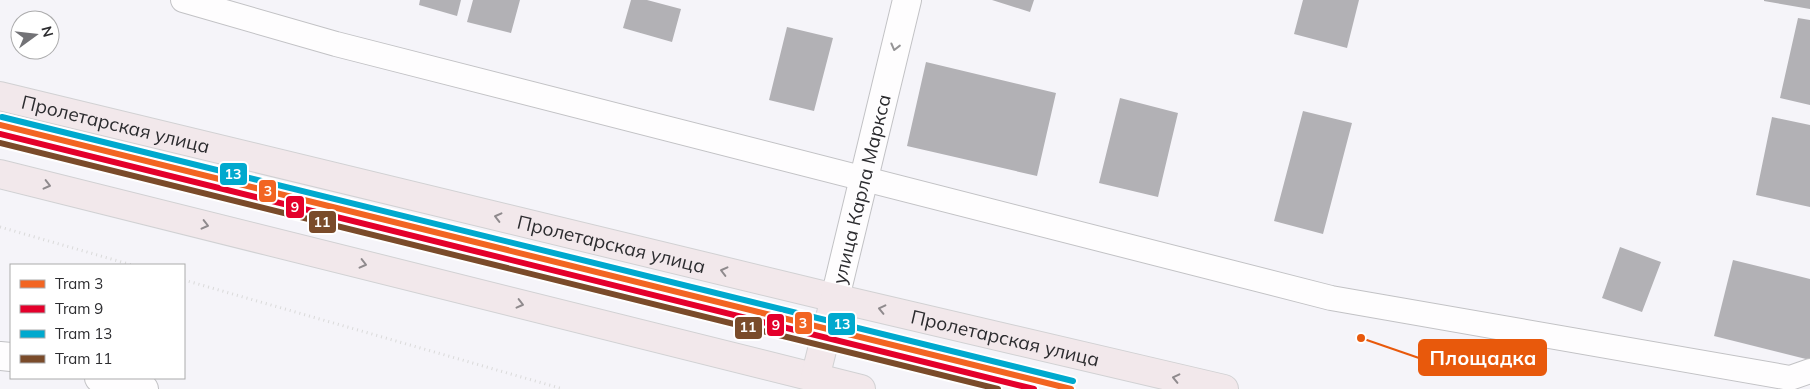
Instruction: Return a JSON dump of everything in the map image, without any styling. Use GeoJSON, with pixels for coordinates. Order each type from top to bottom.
{"type":"FeatureCollection","features":[{"type":"Feature","properties":{"kind":"main road","name":"Пролетарская улица"},"geometry":{"type":"LineString","coordinates":[[0,96],[835,298],[1224,389]]}},
{"type":"Feature","properties":{"kind":"main road"},"geometry":{"type":"LineString","coordinates":[[0,174],[861,389]]}},
{"type":"Feature","properties":{"kind":"main road","name":"улица Карла Маркса"},"geometry":{"type":"LineString","coordinates":[[815,378],[835,298]]}},
{"type":"Feature","properties":{"kind":"street","name":"улица Карла Маркса"},"geometry":{"type":"LineString","coordinates":[[835,298],[862,178],[907,0]]}},
{"type":"Feature","properties":{"kind":"street"},"geometry":{"type":"LineString","coordinates":[[103,379],[144,389]]}},
{"type":"Feature","properties":{"kind":"lane"},"geometry":{"type":"LineString","coordinates":[[183,0],[336,44],[1331,298],[1790,378],[1810,371]]}},
{"type":"Feature","properties":{"kind":"path"},"geometry":{"type":"LineString","coordinates":[[0,227],[129,264]]}},
{"type":"Feature","properties":{"kind":"path"},"geometry":{"type":"LineString","coordinates":[[185,280],[563,389]]}},
{"type":"Feature","properties":{"kind":"building"},"geometry":{"type":"Polygon","coordinates":[[[420,0],[461,0],[457,16],[419,5],[420,0]]]}},
{"type":"Feature","properties":{"kind":"building"},"geometry":{"type":"Polygon","coordinates":[[[473,0],[520,0],[511,33],[467,22],[473,0]]]}},
{"type":"Feature","properties":{"kind":"building"},"geometry":{"type":"Polygon","coordinates":[[[631,0],[647,0],[681,9],[672,42],[623,28],[631,0]]]}},
{"type":"Feature","properties":{"kind":"building"},"geometry":{"type":"Polygon","coordinates":[[[992,0],[1034,0],[1030,12],[992,0]]]}},
{"type":"Feature","properties":{"kind":"building"},"geometry":{"type":"Polygon","coordinates":[[[1303,0],[1359,0],[1347,48],[1294,34],[1303,0]]]}},
{"type":"Feature","properties":{"kind":"building"},"geometry":{"type":"Polygon","coordinates":[[[1810,0],[1810,9],[1764,1],[1810,0]]]}},
{"type":"Feature","properties":{"kind":"building"},"geometry":{"type":"Polygon","coordinates":[[[1798,18],[1810,20],[1810,105],[1780,98],[1798,18]]]}},
{"type":"Feature","properties":{"kind":"building"},"geometry":{"type":"Polygon","coordinates":[[[787,27],[833,38],[814,111],[769,100],[787,27]]]}},
{"type":"Feature","properties":{"kind":"building"},"geometry":{"type":"Polygon","coordinates":[[[926,62],[1056,93],[1037,176],[907,146],[926,62]]]}},
{"type":"Feature","properties":{"kind":"building"},"geometry":{"type":"Polygon","coordinates":[[[1120,98],[1178,113],[1158,197],[1099,183],[1120,98]]]}},
{"type":"Feature","properties":{"kind":"building"},"geometry":{"type":"Polygon","coordinates":[[[1303,111],[1352,123],[1323,234],[1274,221],[1303,111]]]}},
{"type":"Feature","properties":{"kind":"building"},"geometry":{"type":"Polygon","coordinates":[[[1772,117],[1810,125],[1810,207],[1756,195],[1772,117]]]}},
{"type":"Feature","properties":{"kind":"building"},"geometry":{"type":"Polygon","coordinates":[[[1620,247],[1661,262],[1642,312],[1602,298],[1620,247]]]}},
{"type":"Feature","properties":{"kind":"building"},"geometry":{"type":"Polygon","coordinates":[[[1733,260],[1810,279],[1810,360],[1714,336],[1733,260]]]}},
{"type":"Feature","properties":{"kind":"tram line","name":"13"},"geometry":{"type":"LineString","coordinates":[[2,117],[1073,381]]}},
{"type":"Feature","properties":{"kind":"tram line","name":"3"},"geometry":{"type":"LineString","coordinates":[[0,125],[1071,389]]}},
{"type":"Feature","properties":{"kind":"tram line","name":"9"},"geometry":{"type":"LineString","coordinates":[[0,134],[1034,389]]}},
{"type":"Feature","properties":{"kind":"tram line","name":"11"},"geometry":{"type":"LineString","coordinates":[[0,143],[998,389]]}},
{"type":"Feature","properties":{"kind":"place","name":"Площадка"},"geometry":{"type":"Point","coordinates":[1361,338]}}]}
